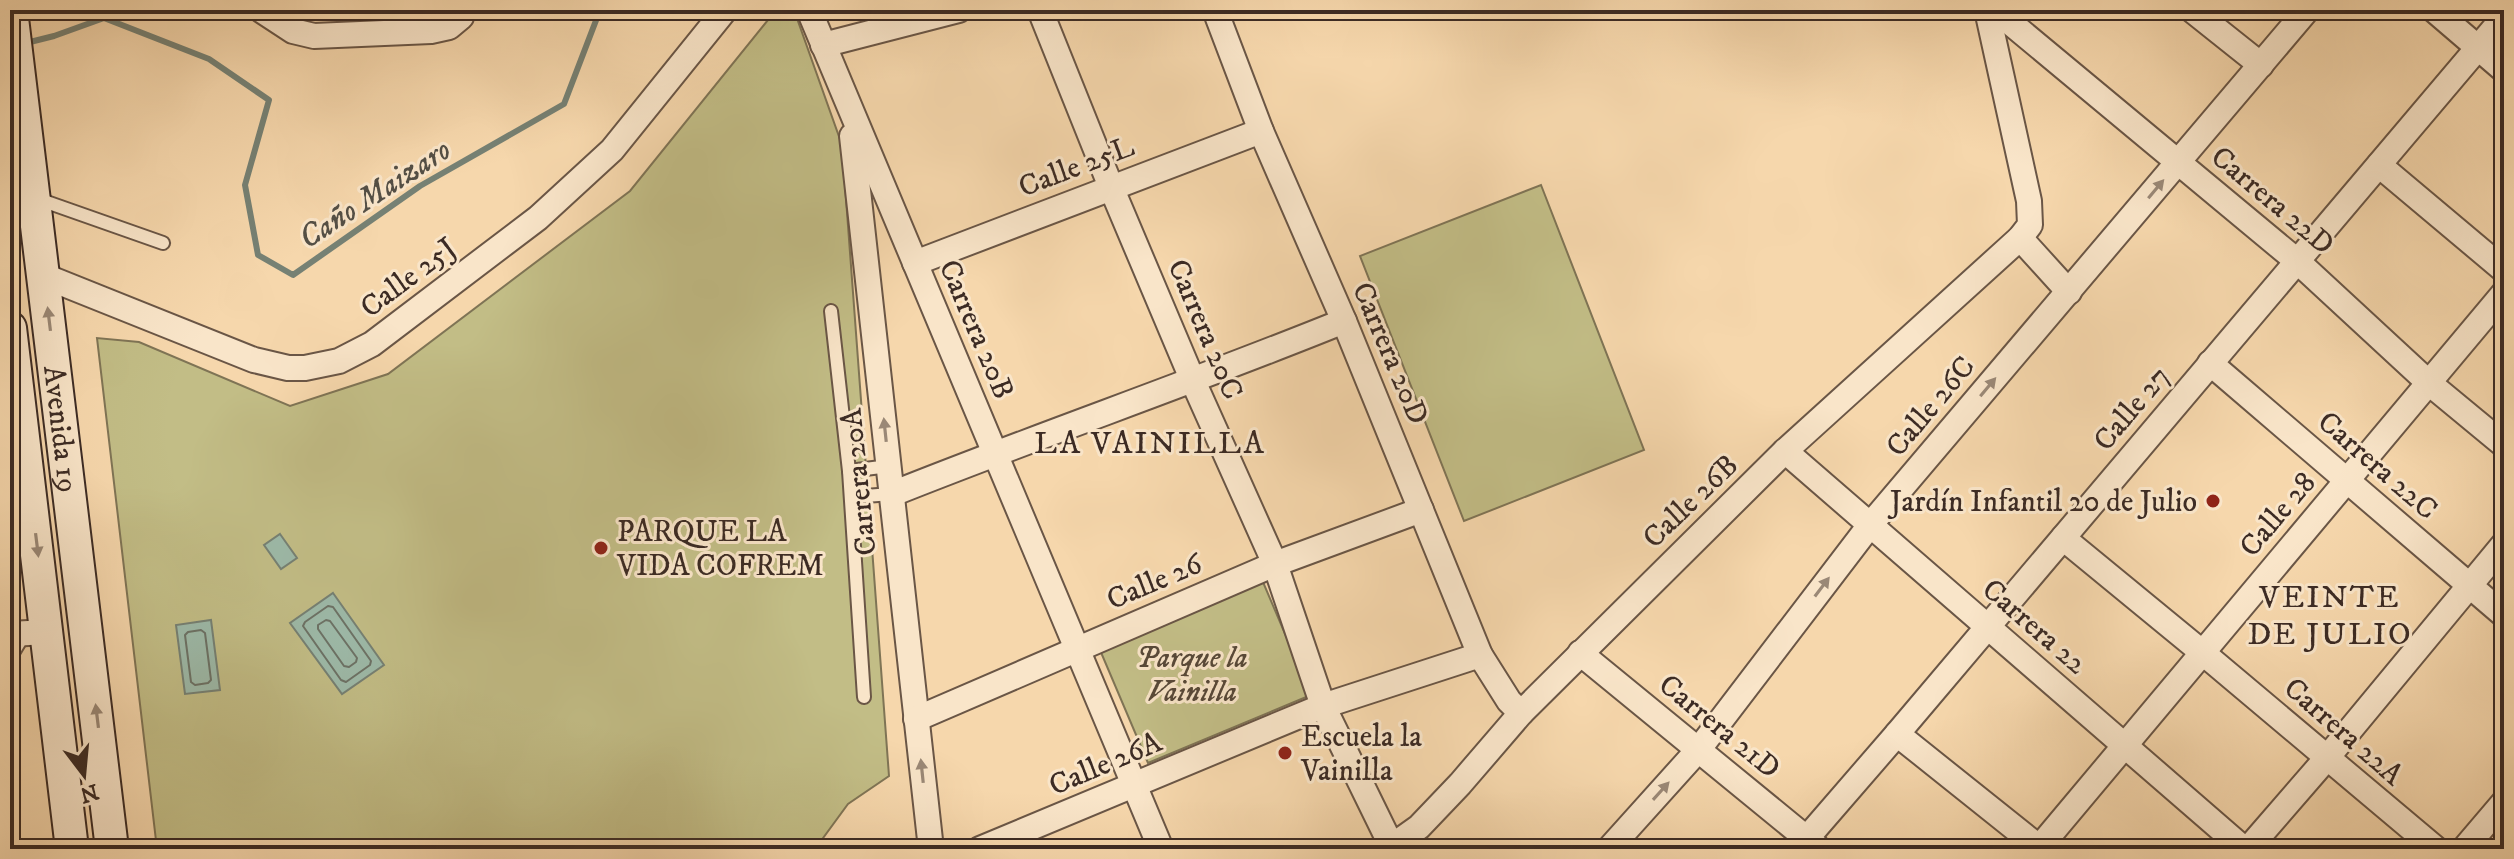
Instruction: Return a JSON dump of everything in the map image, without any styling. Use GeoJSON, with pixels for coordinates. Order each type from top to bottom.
{"type":"FeatureCollection","features":[{"type":"Feature","properties":{"kind":"main road","name":"Avenida 19"},"geometry":{"type":"LineString","coordinates":[[11,10],[112,849]]}},
{"type":"Feature","properties":{"kind":"main road","name":"Avenida 19"},"geometry":{"type":"LineString","coordinates":[[10,328],[27,633],[72,849]]}},
{"type":"Feature","properties":{"kind":"street"},"geometry":{"type":"LineString","coordinates":[[261,10],[293,31],[314,36],[431,31],[449,27],[461,14]]}},
{"type":"Feature","properties":{"kind":"street","name":"Calle 25J"},"geometry":{"type":"LineString","coordinates":[[44,276],[262,363],[305,368],[339,361],[372,344],[538,218],[612,150],[725,10]]}},
{"type":"Feature","properties":{"kind":"street","name":"Carrera 20B"},"geometry":{"type":"LineString","coordinates":[[809,10],[1161,849]]}},
{"type":"Feature","properties":{"kind":"street"},"geometry":{"type":"LineString","coordinates":[[823,45],[959,10]]}},
{"type":"Feature","properties":{"kind":"street","name":"Carrera 20C"},"geometry":{"type":"LineString","coordinates":[[1040,10],[1193,381],[1275,564],[1323,706],[1391,848]]}},
{"type":"Feature","properties":{"kind":"street","name":"Carrera 20D"},"geometry":{"type":"LineString","coordinates":[[1215,10],[1261,131],[1344,321],[1480,655],[1509,701],[1521,713]]}},
{"type":"Feature","properties":{"kind":"street"},"geometry":{"type":"LineString","coordinates":[[1987,10],[2029,201],[2030,225],[2020,238],[2069,292]]}},
{"type":"Feature","properties":{"kind":"street","name":"Carrera 22D"},"geometry":{"type":"LineString","coordinates":[[1995,10],[2297,261],[2429,383],[2504,445]]}},
{"type":"Feature","properties":{"kind":"street"},"geometry":{"type":"LineString","coordinates":[[2192,10],[2261,65]]}},
{"type":"Feature","properties":{"kind":"street","name":"Calle 26C"},"geometry":{"type":"LineString","coordinates":[[1609,849],[1699,749],[1870,525],[2307,10]]}},
{"type":"Feature","properties":{"kind":"street"},"geometry":{"type":"LineString","coordinates":[[2434,10],[2504,70]]}},
{"type":"Feature","properties":{"kind":"street","name":"Calle 27"},"geometry":{"type":"LineString","coordinates":[[1813,844],[1897,734],[1987,626],[2504,17]]}},
{"type":"Feature","properties":{"kind":"street","name":"Carrera 20A"},"geometry":{"type":"LineString","coordinates":[[849,109],[931,849]]}},
{"type":"Feature","properties":{"kind":"street","name":"Calle 25L"},"geometry":{"type":"LineString","coordinates":[[915,263],[1261,131]]}},
{"type":"Feature","properties":{"kind":"street"},"geometry":{"type":"LineString","coordinates":[[2379,165],[2504,270]]}},
{"type":"Feature","properties":{"kind":"street","name":"Calle 26B"},"geometry":{"type":"LineString","coordinates":[[1391,848],[1419,827],[1521,713],[1785,451],[2020,238]]}},
{"type":"Feature","properties":{"kind":"street","name":"Calle 28"},"geometry":{"type":"LineString","coordinates":[[2039,848],[2123,744],[2504,293]]}},
{"type":"Feature","properties":{"kind":"street"},"geometry":{"type":"LineString","coordinates":[[892,494],[1344,321]]}},
{"type":"Feature","properties":{"kind":"street","name":"Carrera 22C"},"geometry":{"type":"LineString","coordinates":[[2210,363],[2504,615]]}},
{"type":"Feature","properties":{"kind":"street","name":"Carrera 22"},"geometry":{"type":"LineString","coordinates":[[1785,451],[2246,849]]}},
{"type":"Feature","properties":{"kind":"street","name":"Calle 26"},"geometry":{"type":"LineString","coordinates":[[916,719],[1275,564],[1421,510]]}},
{"type":"Feature","properties":{"kind":"street","name":"Carrera 22A"},"geometry":{"type":"LineString","coordinates":[[2063,538],[2436,849]]}},
{"type":"Feature","properties":{"kind":"street"},"geometry":{"type":"LineString","coordinates":[[2246,849],[2326,759],[2504,544]]}},
{"type":"Feature","properties":{"kind":"street","name":"Carrera 21D"},"geometry":{"type":"LineString","coordinates":[[1580,653],[1813,844]]}},
{"type":"Feature","properties":{"kind":"street","name":"Calle 26A"},"geometry":{"type":"LineString","coordinates":[[980,849],[1323,706],[1480,655]]}},
{"type":"Feature","properties":{"kind":"street"},"geometry":{"type":"LineString","coordinates":[[1897,734],[2039,848]]}},
{"type":"Feature","properties":{"kind":"street"},"geometry":{"type":"LineString","coordinates":[[2464,849],[2504,802]]}},
{"type":"Feature","properties":{"kind":"lane"},"geometry":{"type":"LineString","coordinates":[[34,198],[163,243]]}},
{"type":"Feature","properties":{"kind":"lane"},"geometry":{"type":"LineString","coordinates":[[831,311],[849,471],[864,697]]}},
{"type":"Feature","properties":{"kind":"lane"},"geometry":{"type":"LineString","coordinates":[[849,471],[889,466]]}},
{"type":"Feature","properties":{"kind":"lane"},"geometry":{"type":"LineString","coordinates":[[851,497],[892,494]]}},
{"type":"Feature","properties":{"kind":"lane"},"geometry":{"type":"LineString","coordinates":[[10,658],[27,633]]}},
{"type":"Feature","properties":{"kind":"green space"},"geometry":{"type":"Polygon","coordinates":[[[776,10],[794,10],[842,145],[889,776],[848,804],[815,849],[157,849],[97,338],[139,342],[290,406],[388,374],[630,191],[776,10]]]}},
{"type":"Feature","properties":{"kind":"green space"},"geometry":{"type":"Polygon","coordinates":[[[1541,185],[1644,450],[1464,521],[1360,256],[1541,185]]]}},
{"type":"Feature","properties":{"kind":"green space","name":"Parque la Vainilla"},"geometry":{"type":"Polygon","coordinates":[[[1260,575],[1311,695],[1148,763],[1097,643],[1260,575]]]}},
{"type":"Feature","properties":{"kind":"water"},"geometry":{"type":"Polygon","coordinates":[[[280,534],[297,558],[281,569],[264,545],[280,534]]]}},
{"type":"Feature","properties":{"kind":"water"},"geometry":{"type":"Polygon","coordinates":[[[333,593],[384,665],[342,694],[290,623],[333,593]]]}},
{"type":"Feature","properties":{"kind":"water"},"geometry":{"type":"Polygon","coordinates":[[[211,620],[220,690],[185,694],[176,625],[211,620]]]}},
{"type":"Feature","properties":{"kind":"waterway","name":"Caño Maizaro"},"geometry":{"type":"LineString","coordinates":[[26,43],[104,18],[209,59],[269,100],[245,185],[258,255],[293,275],[420,186],[564,104],[600,10]]}},
{"type":"Feature","properties":{"kind":"place","name":"Jardín Infantil 20 de Julio"},"geometry":{"type":"Point","coordinates":[2213,501]}},
{"type":"Feature","properties":{"kind":"place","name":"PARQUE LA VIDA COFREM"},"geometry":{"type":"Point","coordinates":[601,548]}},
{"type":"Feature","properties":{"kind":"place","name":"Escuela la Vainilla"},"geometry":{"type":"Point","coordinates":[1285,753]}},
{"type":"Feature","properties":{"kind":"district","name":"LA VAINILLA"},"geometry":{"type":"Point","coordinates":[1150,442]}},
{"type":"Feature","properties":{"kind":"district","name":"VEINTE DE JULIO"},"geometry":{"type":"Point","coordinates":[2330,614]}}]}
